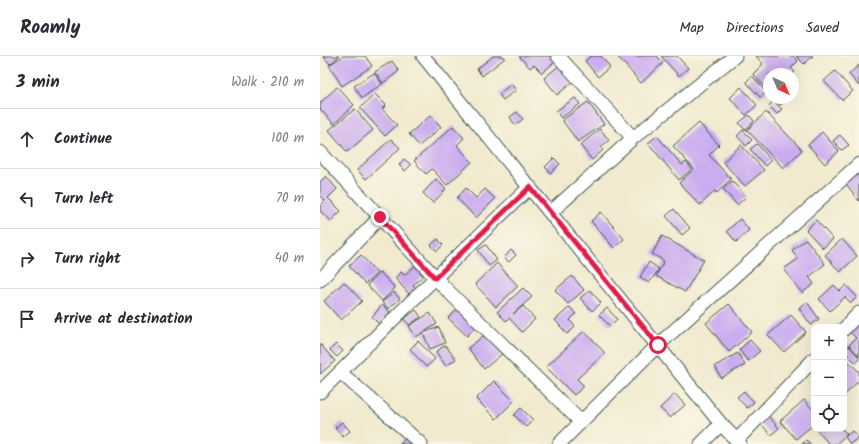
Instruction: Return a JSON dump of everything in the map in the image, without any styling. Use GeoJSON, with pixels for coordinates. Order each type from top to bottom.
{"type":"FeatureCollection","features":[{"type":"Feature","properties":{"kind":"street"},"geometry":{"type":"LineString","coordinates":[[424,56],[721,424],[739,442],[813,360]]}},
{"type":"Feature","properties":{"kind":"street"},"geometry":{"type":"LineString","coordinates":[[558,56],[633,138]]}},
{"type":"Feature","properties":{"kind":"street"},"geometry":{"type":"LineString","coordinates":[[550,213],[633,138],[735,56]]}},
{"type":"Feature","properties":{"kind":"street"},"geometry":{"type":"LineString","coordinates":[[320,152],[435,278],[581,422]]}},
{"type":"Feature","properties":{"kind":"street"},"geometry":{"type":"LineString","coordinates":[[559,444],[658,345],[859,164]]}},
{"type":"Feature","properties":{"kind":"street"},"geometry":{"type":"LineString","coordinates":[[320,392],[435,278],[530,187]]}},
{"type":"Feature","properties":{"kind":"street"},"geometry":{"type":"LineString","coordinates":[[320,280],[380,217]]}},
{"type":"Feature","properties":{"kind":"street"},"geometry":{"type":"LineString","coordinates":[[847,326],[859,313]]}},
{"type":"Feature","properties":{"kind":"street"},"geometry":{"type":"LineString","coordinates":[[340,372],[421,444]]}},
{"type":"Feature","properties":{"kind":"street"},"geometry":{"type":"LineString","coordinates":[[701,444],[721,424]]}},
{"type":"Feature","properties":{"kind":"building"},"geometry":{"type":"Polygon","coordinates":[[[323,56],[339,56],[330,64],[323,56]]]}},
{"type":"Feature","properties":{"kind":"building"},"geometry":{"type":"Polygon","coordinates":[[[343,56],[365,56],[372,66],[342,86],[329,65],[343,56]]]}},
{"type":"Feature","properties":{"kind":"building"},"geometry":{"type":"Polygon","coordinates":[[[493,56],[503,56],[505,58],[482,76],[477,69],[493,56]]]}},
{"type":"Feature","properties":{"kind":"building"},"geometry":{"type":"Polygon","coordinates":[[[519,56],[553,56],[557,60],[542,73],[534,65],[530,68],[519,56]]]}},
{"type":"Feature","properties":{"kind":"building"},"geometry":{"type":"Polygon","coordinates":[[[591,56],[601,56],[610,67],[598,77],[585,61],[591,56]]]}},
{"type":"Feature","properties":{"kind":"building"},"geometry":{"type":"Polygon","coordinates":[[[657,56],[663,63],[641,83],[618,57],[657,56]]]}},
{"type":"Feature","properties":{"kind":"building"},"geometry":{"type":"Polygon","coordinates":[[[661,56],[677,56],[688,68],[679,76],[661,56]]]}},
{"type":"Feature","properties":{"kind":"building"},"geometry":{"type":"Polygon","coordinates":[[[756,56],[793,56],[798,61],[791,68],[763,68],[763,85],[753,74],[763,64],[756,56]]]}},
{"type":"Feature","properties":{"kind":"building"},"geometry":{"type":"Polygon","coordinates":[[[796,56],[813,56],[804,64],[796,56]]]}},
{"type":"Feature","properties":{"kind":"building"},"geometry":{"type":"Polygon","coordinates":[[[392,61],[399,71],[383,83],[375,72],[392,61]]]}},
{"type":"Feature","properties":{"kind":"building"},"geometry":{"type":"Polygon","coordinates":[[[561,64],[574,81],[557,95],[544,78],[561,64]]]}},
{"type":"Feature","properties":{"kind":"building"},"geometry":{"type":"Polygon","coordinates":[[[859,65],[859,86],[849,74],[859,65]]]}},
{"type":"Feature","properties":{"kind":"building"},"geometry":{"type":"Polygon","coordinates":[[[835,71],[853,91],[842,100],[824,81],[835,71]]]}},
{"type":"Feature","properties":{"kind":"building"},"geometry":{"type":"Polygon","coordinates":[[[374,73],[382,84],[362,98],[354,86],[374,73]]]}},
{"type":"Feature","properties":{"kind":"building"},"geometry":{"type":"Polygon","coordinates":[[[752,76],[763,88],[763,95],[760,97],[746,82],[752,76]]]}},
{"type":"Feature","properties":{"kind":"building"},"geometry":{"type":"Polygon","coordinates":[[[511,84],[516,90],[503,100],[499,94],[511,84]]]}},
{"type":"Feature","properties":{"kind":"building"},"geometry":{"type":"Polygon","coordinates":[[[337,87],[354,105],[334,124],[320,109],[320,103],[337,87]]]}},
{"type":"Feature","properties":{"kind":"building"},"geometry":{"type":"Polygon","coordinates":[[[741,87],[757,105],[746,115],[730,98],[741,87]]]}},
{"type":"Feature","properties":{"kind":"building"},"geometry":{"type":"Polygon","coordinates":[[[375,94],[386,105],[382,109],[397,125],[385,136],[360,108],[375,94]]]}},
{"type":"Feature","properties":{"kind":"building"},"geometry":{"type":"Polygon","coordinates":[[[575,98],[580,104],[561,118],[556,111],[575,98]]]}},
{"type":"Feature","properties":{"kind":"building"},"geometry":{"type":"Polygon","coordinates":[[[588,102],[604,124],[578,142],[562,120],[588,102]]]}},
{"type":"Feature","properties":{"kind":"building"},"geometry":{"type":"Polygon","coordinates":[[[771,104],[776,104],[782,109],[777,114],[769,106],[771,104]]]}},
{"type":"Feature","properties":{"kind":"building"},"geometry":{"type":"Polygon","coordinates":[[[355,109],[373,130],[347,152],[329,130],[355,109]]]}},
{"type":"Feature","properties":{"kind":"building"},"geometry":{"type":"Polygon","coordinates":[[[517,112],[523,119],[515,125],[510,117],[517,112]]]}},
{"type":"Feature","properties":{"kind":"building"},"geometry":{"type":"Polygon","coordinates":[[[766,112],[802,150],[783,168],[747,130],[766,112]]]}},
{"type":"Feature","properties":{"kind":"building"},"geometry":{"type":"Polygon","coordinates":[[[431,115],[441,127],[419,146],[409,134],[431,115]]]}},
{"type":"Feature","properties":{"kind":"building"},"geometry":{"type":"Polygon","coordinates":[[[749,115],[754,121],[745,130],[739,123],[749,115]]]}},
{"type":"Feature","properties":{"kind":"building"},"geometry":{"type":"Polygon","coordinates":[[[699,123],[719,145],[709,155],[731,179],[717,193],[715,191],[700,205],[679,183],[694,169],[673,146],[699,123]]]}},
{"type":"Feature","properties":{"kind":"building"},"geometry":{"type":"Polygon","coordinates":[[[453,126],[464,138],[457,145],[472,162],[447,185],[432,169],[426,174],[414,161],[453,126]]]}},
{"type":"Feature","properties":{"kind":"building"},"geometry":{"type":"Polygon","coordinates":[[[600,129],[609,140],[601,147],[603,150],[592,160],[580,145],[600,129]]]}},
{"type":"Feature","properties":{"kind":"building"},"geometry":{"type":"Polygon","coordinates":[[[743,130],[752,140],[746,146],[737,136],[743,130]]]}},
{"type":"Feature","properties":{"kind":"building"},"geometry":{"type":"Polygon","coordinates":[[[822,132],[839,151],[825,164],[808,145],[822,132]]]}},
{"type":"Feature","properties":{"kind":"building"},"geometry":{"type":"Polygon","coordinates":[[[840,135],[849,145],[842,150],[833,141],[840,135]]]}},
{"type":"Feature","properties":{"kind":"building"},"geometry":{"type":"Polygon","coordinates":[[[657,136],[682,165],[686,162],[692,169],[679,180],[648,143],[657,136]]]}},
{"type":"Feature","properties":{"kind":"building"},"geometry":{"type":"Polygon","coordinates":[[[391,139],[400,148],[366,179],[357,170],[391,139]]]}},
{"type":"Feature","properties":{"kind":"building"},"geometry":{"type":"Polygon","coordinates":[[[757,144],[771,160],[765,166],[750,149],[757,144]]]}},
{"type":"Feature","properties":{"kind":"building"},"geometry":{"type":"Polygon","coordinates":[[[741,145],[764,170],[745,186],[723,162],[741,145]]]}},
{"type":"Feature","properties":{"kind":"building"},"geometry":{"type":"Polygon","coordinates":[[[554,158],[560,164],[551,173],[545,167],[554,158]]]}},
{"type":"Feature","properties":{"kind":"building"},"geometry":{"type":"Polygon","coordinates":[[[404,159],[411,165],[405,171],[399,165],[404,159]]]}},
{"type":"Feature","properties":{"kind":"building"},"geometry":{"type":"Polygon","coordinates":[[[859,170],[859,201],[844,181],[859,170]]]}},
{"type":"Feature","properties":{"kind":"building"},"geometry":{"type":"Polygon","coordinates":[[[326,176],[337,189],[328,198],[341,211],[331,221],[320,211],[320,206],[325,201],[320,196],[320,182],[326,176]]]}},
{"type":"Feature","properties":{"kind":"building"},"geometry":{"type":"Polygon","coordinates":[[[436,179],[446,189],[433,203],[423,193],[436,179]]]}},
{"type":"Feature","properties":{"kind":"building"},"geometry":{"type":"Polygon","coordinates":[[[732,181],[746,197],[737,205],[723,189],[732,181]]]}},
{"type":"Feature","properties":{"kind":"building"},"geometry":{"type":"Polygon","coordinates":[[[466,188],[476,198],[485,189],[495,199],[476,218],[457,198],[466,188]]]}},
{"type":"Feature","properties":{"kind":"building"},"geometry":{"type":"Polygon","coordinates":[[[674,209],[690,228],[682,235],[666,216],[674,209]]]}},
{"type":"Feature","properties":{"kind":"building"},"geometry":{"type":"Polygon","coordinates":[[[601,212],[624,239],[614,248],[591,221],[601,212]]]}},
{"type":"Feature","properties":{"kind":"building"},"geometry":{"type":"Polygon","coordinates":[[[740,219],[749,230],[736,242],[727,231],[740,219]]]}},
{"type":"Feature","properties":{"kind":"building"},"geometry":{"type":"Polygon","coordinates":[[[816,220],[833,239],[823,248],[806,230],[816,220]]]}},
{"type":"Feature","properties":{"kind":"building"},"geometry":{"type":"Polygon","coordinates":[[[662,236],[704,260],[685,292],[656,276],[664,261],[652,254],[662,236]]]}},
{"type":"Feature","properties":{"kind":"building"},"geometry":{"type":"Polygon","coordinates":[[[438,239],[443,245],[437,251],[431,245],[438,239]]]}},
{"type":"Feature","properties":{"kind":"building"},"geometry":{"type":"Polygon","coordinates":[[[806,239],[825,264],[809,277],[814,284],[802,293],[784,269],[798,259],[792,250],[806,239]]]}},
{"type":"Feature","properties":{"kind":"building"},"geometry":{"type":"Polygon","coordinates":[[[842,239],[857,256],[840,272],[825,255],[842,239]]]}},
{"type":"Feature","properties":{"kind":"building"},"geometry":{"type":"Polygon","coordinates":[[[486,245],[497,260],[489,266],[478,250],[486,245]]]}},
{"type":"Feature","properties":{"kind":"building"},"geometry":{"type":"Polygon","coordinates":[[[511,250],[516,255],[509,262],[504,258],[511,250]]]}},
{"type":"Feature","properties":{"kind":"building"},"geometry":{"type":"Polygon","coordinates":[[[361,255],[377,273],[365,284],[349,266],[361,255]]]}},
{"type":"Feature","properties":{"kind":"building"},"geometry":{"type":"Polygon","coordinates":[[[649,262],[659,269],[649,283],[640,277],[649,262]]]}},
{"type":"Feature","properties":{"kind":"building"},"geometry":{"type":"Polygon","coordinates":[[[497,263],[518,286],[496,307],[475,284],[497,263]]]}},
{"type":"Feature","properties":{"kind":"building"},"geometry":{"type":"Polygon","coordinates":[[[415,266],[423,276],[413,285],[416,288],[409,294],[395,278],[401,272],[404,275],[415,266]]]}},
{"type":"Feature","properties":{"kind":"building"},"geometry":{"type":"Polygon","coordinates":[[[380,272],[395,288],[382,301],[367,285],[380,272]]]}},
{"type":"Feature","properties":{"kind":"building"},"geometry":{"type":"Polygon","coordinates":[[[572,276],[584,290],[568,304],[555,290],[572,276]]]}},
{"type":"Feature","properties":{"kind":"building"},"geometry":{"type":"Polygon","coordinates":[[[344,282],[362,301],[341,320],[324,301],[344,282]]]}},
{"type":"Feature","properties":{"kind":"building"},"geometry":{"type":"Polygon","coordinates":[[[834,285],[840,291],[846,285],[857,297],[851,303],[845,297],[830,311],[819,299],[834,285]]]}},
{"type":"Feature","properties":{"kind":"building"},"geometry":{"type":"Polygon","coordinates":[[[523,288],[532,297],[513,314],[523,306],[535,319],[522,332],[509,318],[506,321],[497,312],[523,288]]]}},
{"type":"Feature","properties":{"kind":"building"},"geometry":{"type":"Polygon","coordinates":[[[590,290],[601,303],[592,311],[580,298],[590,290]]]}},
{"type":"Feature","properties":{"kind":"building"},"geometry":{"type":"Polygon","coordinates":[[[394,292],[400,299],[388,309],[382,302],[394,292]]]}},
{"type":"Feature","properties":{"kind":"building"},"geometry":{"type":"Polygon","coordinates":[[[807,302],[819,319],[811,325],[799,308],[807,302]]]}},
{"type":"Feature","properties":{"kind":"building"},"geometry":{"type":"Polygon","coordinates":[[[729,304],[752,332],[729,352],[706,323],[729,304]]]}},
{"type":"Feature","properties":{"kind":"building"},"geometry":{"type":"Polygon","coordinates":[[[382,305],[390,312],[379,324],[372,317],[382,305]]]}},
{"type":"Feature","properties":{"kind":"building"},"geometry":{"type":"Polygon","coordinates":[[[460,307],[478,324],[467,336],[448,318],[460,307]]]}},
{"type":"Feature","properties":{"kind":"building"},"geometry":{"type":"Polygon","coordinates":[[[570,307],[576,314],[570,320],[575,327],[567,334],[555,320],[570,307]]]}},
{"type":"Feature","properties":{"kind":"building"},"geometry":{"type":"Polygon","coordinates":[[[607,308],[617,319],[610,326],[599,315],[607,308]]]}},
{"type":"Feature","properties":{"kind":"building"},"geometry":{"type":"Polygon","coordinates":[[[416,310],[421,317],[409,325],[404,319],[416,310]]]}},
{"type":"Feature","properties":{"kind":"building"},"geometry":{"type":"Polygon","coordinates":[[[430,313],[437,324],[416,337],[409,326],[430,313]]]}},
{"type":"Feature","properties":{"kind":"building"},"geometry":{"type":"Polygon","coordinates":[[[791,315],[806,332],[784,352],[768,335],[791,315]]]}},
{"type":"Feature","properties":{"kind":"building"},"geometry":{"type":"Polygon","coordinates":[[[859,322],[859,356],[849,345],[856,338],[849,331],[859,322]]]}},
{"type":"Feature","properties":{"kind":"building"},"geometry":{"type":"Polygon","coordinates":[[[439,327],[445,343],[430,349],[423,333],[439,327]]]}},
{"type":"Feature","properties":{"kind":"building"},"geometry":{"type":"Polygon","coordinates":[[[584,331],[605,353],[577,379],[584,386],[574,395],[546,367],[584,331]]]}},
{"type":"Feature","properties":{"kind":"building"},"geometry":{"type":"Polygon","coordinates":[[[487,333],[503,353],[484,369],[468,348],[487,333]]]}},
{"type":"Feature","properties":{"kind":"building"},"geometry":{"type":"Polygon","coordinates":[[[750,340],[760,351],[748,361],[739,350],[750,340]]]}},
{"type":"Feature","properties":{"kind":"building"},"geometry":{"type":"Polygon","coordinates":[[[418,341],[435,359],[426,367],[410,349],[418,341]]]}},
{"type":"Feature","properties":{"kind":"building"},"geometry":{"type":"Polygon","coordinates":[[[320,344],[335,361],[320,374],[320,344]]]}},
{"type":"Feature","properties":{"kind":"building"},"geometry":{"type":"Polygon","coordinates":[[[336,344],[343,351],[337,357],[330,350],[336,344]]]}},
{"type":"Feature","properties":{"kind":"building"},"geometry":{"type":"Polygon","coordinates":[[[445,345],[456,359],[446,366],[436,352],[445,345]]]}},
{"type":"Feature","properties":{"kind":"building"},"geometry":{"type":"Polygon","coordinates":[[[848,345],[859,357],[856,363],[847,354],[848,345]]]}},
{"type":"Feature","properties":{"kind":"building"},"geometry":{"type":"Polygon","coordinates":[[[738,353],[745,365],[721,378],[715,366],[738,353]]]}},
{"type":"Feature","properties":{"kind":"building"},"geometry":{"type":"Polygon","coordinates":[[[847,360],[859,372],[859,380],[847,393],[847,360]]]}},
{"type":"Feature","properties":{"kind":"building"},"geometry":{"type":"Polygon","coordinates":[[[494,381],[514,401],[496,419],[476,399],[494,381]]]}},
{"type":"Feature","properties":{"kind":"building"},"geometry":{"type":"Polygon","coordinates":[[[744,391],[754,402],[747,408],[737,397],[744,391]]]}},
{"type":"Feature","properties":{"kind":"building"},"geometry":{"type":"Polygon","coordinates":[[[675,394],[685,405],[670,418],[660,408],[675,394]]]}},
{"type":"Feature","properties":{"kind":"building"},"geometry":{"type":"Polygon","coordinates":[[[804,400],[811,408],[811,426],[796,439],[780,421],[804,400]]]}},
{"type":"Feature","properties":{"kind":"building"},"geometry":{"type":"Polygon","coordinates":[[[521,408],[533,420],[526,427],[514,415],[521,408]]]}},
{"type":"Feature","properties":{"kind":"building"},"geometry":{"type":"Polygon","coordinates":[[[768,416],[779,428],[771,435],[760,423],[768,416]]]}},
{"type":"Feature","properties":{"kind":"building"},"geometry":{"type":"Polygon","coordinates":[[[342,422],[350,431],[343,437],[335,428],[342,422]]]}},
{"type":"Feature","properties":{"kind":"building"},"geometry":{"type":"Polygon","coordinates":[[[852,431],[858,438],[850,444],[845,437],[852,431]]]}},
{"type":"Feature","properties":{"kind":"building"},"geometry":{"type":"Polygon","coordinates":[[[819,432],[845,432],[847,434],[836,444],[829,444],[819,432]]]}},
{"type":"Feature","properties":{"kind":"building"},"geometry":{"type":"Polygon","coordinates":[[[406,438],[411,444],[400,444],[406,438]]]}},
{"type":"Feature","properties":{"kind":"building"},"geometry":{"type":"Polygon","coordinates":[[[806,440],[811,444],[802,444],[806,440]]]}},
{"type":"Feature","properties":{"kind":"route"},"geometry":{"type":"LineString","coordinates":[[380,217],[435,278],[530,187],[658,345]]}}]}
